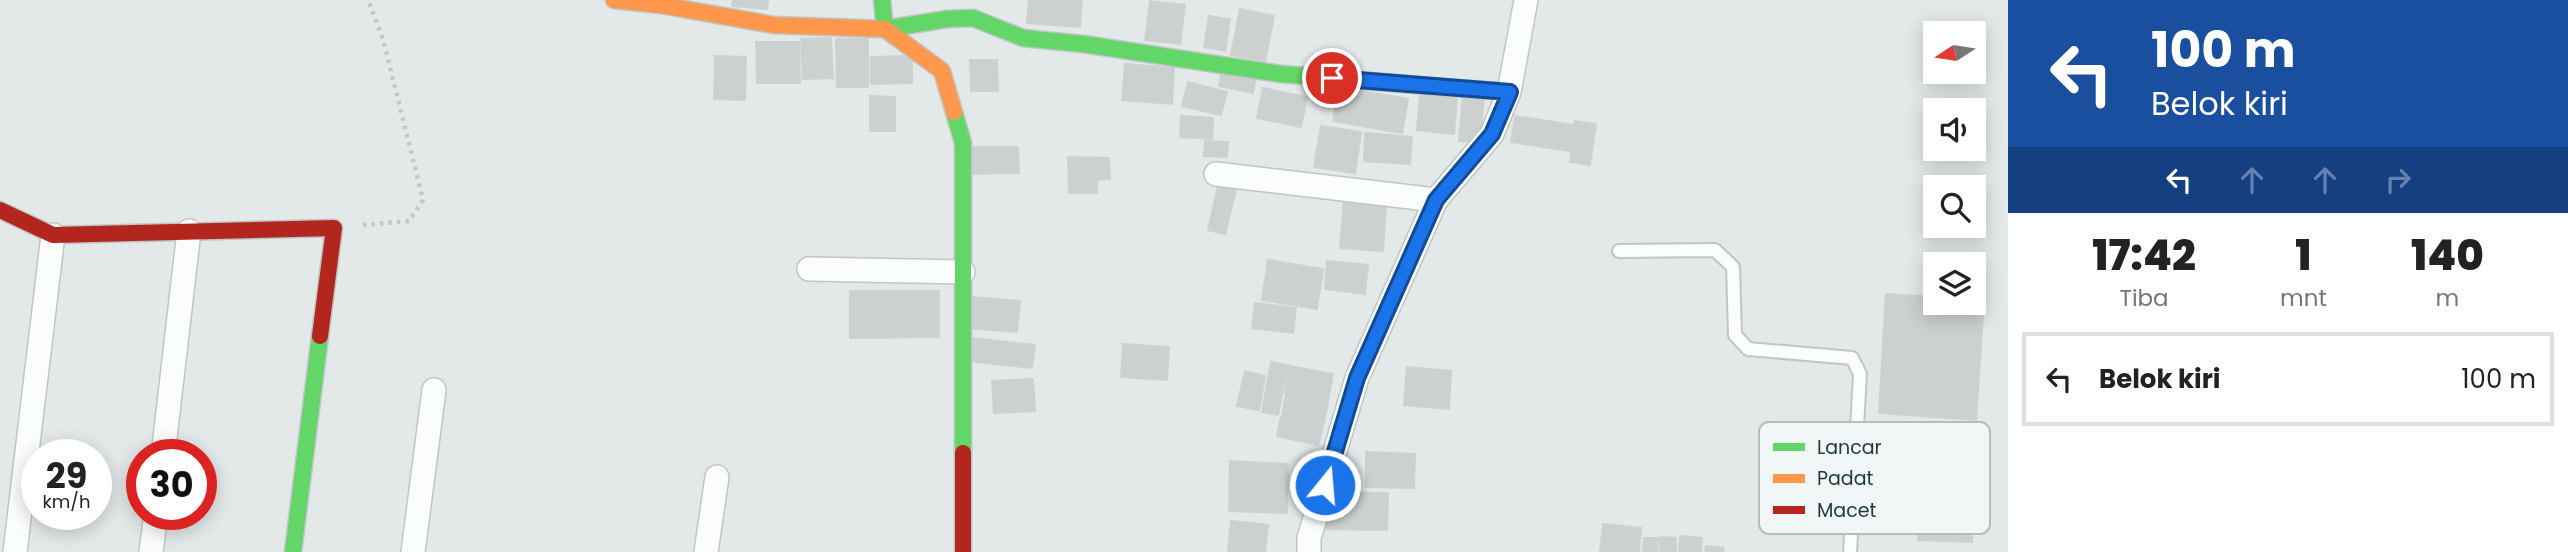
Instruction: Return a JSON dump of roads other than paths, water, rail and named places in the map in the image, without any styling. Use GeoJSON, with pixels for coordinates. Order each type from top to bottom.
{"type":"FeatureCollection","features":[{"type":"Feature","properties":{"kind":"street"},"geometry":{"type":"LineString","coordinates":[[614,0],[661,5],[774,25],[885,29],[947,19],[973,18],[1023,38],[1083,44],[1281,74],[1510,92]]}},
{"type":"Feature","properties":{"kind":"street"},"geometry":{"type":"LineString","coordinates":[[882,0],[885,29],[942,71],[963,143],[963,552]]}},
{"type":"Feature","properties":{"kind":"street"},"geometry":{"type":"LineString","coordinates":[[1308,552],[1309,538],[1357,378],[1436,200],[1492,134],[1510,92],[1526,0]]}},
{"type":"Feature","properties":{"kind":"street"},"geometry":{"type":"LineString","coordinates":[[1216,174],[1436,200]]}},
{"type":"Feature","properties":{"kind":"street"},"geometry":{"type":"LineString","coordinates":[[0,210],[53,235],[334,228],[293,552]]}},
{"type":"Feature","properties":{"kind":"street"},"geometry":{"type":"LineString","coordinates":[[165,439],[189,231]]}},
{"type":"Feature","properties":{"kind":"street"},"geometry":{"type":"LineString","coordinates":[[16,550],[53,235]]}},
{"type":"Feature","properties":{"kind":"street"},"geometry":{"type":"LineString","coordinates":[[809,269],[963,272]]}},
{"type":"Feature","properties":{"kind":"street"},"geometry":{"type":"LineString","coordinates":[[413,552],[434,390]]}},
{"type":"Feature","properties":{"kind":"street"},"geometry":{"type":"LineString","coordinates":[[706,552],[717,477]]}},
{"type":"Feature","properties":{"kind":"street"},"geometry":{"type":"LineString","coordinates":[[151,552],[154,530]]}},
{"type":"Feature","properties":{"kind":"lane"},"geometry":{"type":"LineString","coordinates":[[1619,251],[1716,250],[1734,267],[1735,334],[1748,349],[1852,358],[1860,374],[1857,422]]}},
{"type":"Feature","properties":{"kind":"lane"},"geometry":{"type":"LineString","coordinates":[[1850,552],[1851,534]]}}]}
